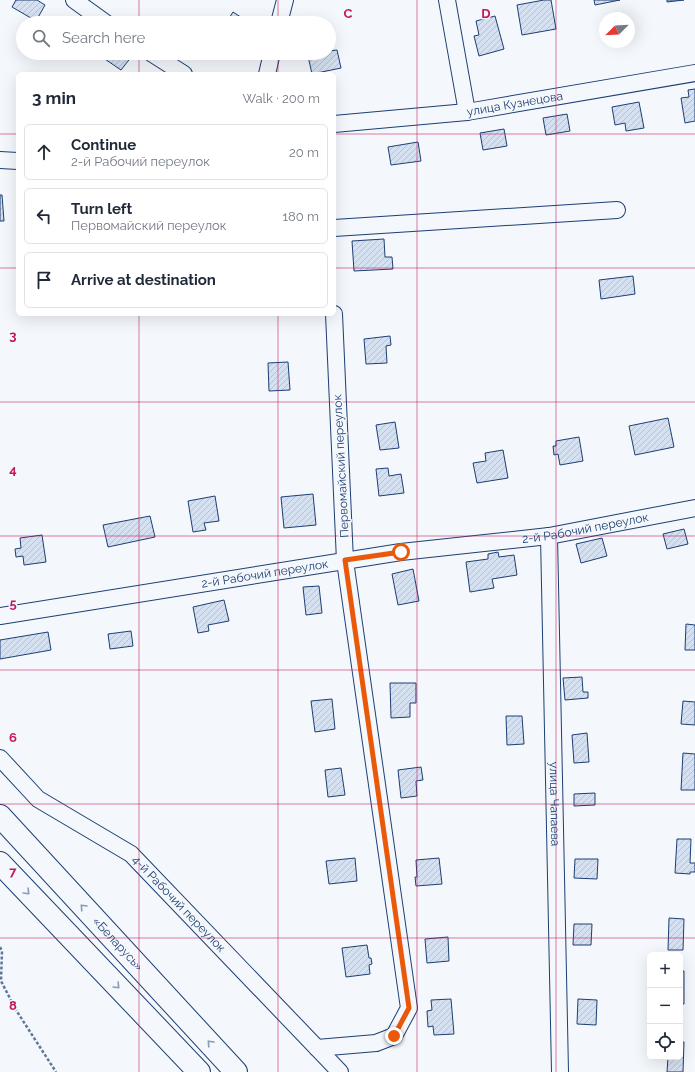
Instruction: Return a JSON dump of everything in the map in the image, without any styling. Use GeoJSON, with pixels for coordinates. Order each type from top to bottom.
{"type":"FeatureCollection","features":[{"type":"Feature","properties":{"kind":"highway","name":"«Беларусь»"},"geometry":{"type":"LineString","coordinates":[[0,816],[236,1072]]}},
{"type":"Feature","properties":{"kind":"highway"},"geometry":{"type":"LineString","coordinates":[[0,863],[199,1072]]}},
{"type":"Feature","properties":{"kind":"street"},"geometry":{"type":"LineString","coordinates":[[74,0],[96,16]]}},
{"type":"Feature","properties":{"kind":"street"},"geometry":{"type":"LineString","coordinates":[[281,16],[285,0]]}},
{"type":"Feature","properties":{"kind":"street"},"geometry":{"type":"LineString","coordinates":[[447,0],[467,112]]}},
{"type":"Feature","properties":{"kind":"street"},"geometry":{"type":"LineString","coordinates":[[162,60],[181,72]]}},
{"type":"Feature","properties":{"kind":"street"},"geometry":{"type":"LineString","coordinates":[[267,72],[270,60]]}},
{"type":"Feature","properties":{"kind":"street","name":"улица Кузнецова"},"geometry":{"type":"LineString","coordinates":[[336,124],[467,112],[695,73]]}},
{"type":"Feature","properties":{"kind":"street"},"geometry":{"type":"LineString","coordinates":[[0,160],[16,161]]}},
{"type":"Feature","properties":{"kind":"street"},"geometry":{"type":"LineString","coordinates":[[336,228],[617,210]]}},
{"type":"Feature","properties":{"kind":"street","name":"Первомайский переулок"},"geometry":{"type":"LineString","coordinates":[[317,1048],[376,1043],[394,1036],[409,1008],[345,560],[334,316]]}},
{"type":"Feature","properties":{"kind":"street","name":"2-й Рабочий переулок"},"geometry":{"type":"LineString","coordinates":[[0,616],[345,560],[401,552],[549,536],[695,508]]}},
{"type":"Feature","properties":{"kind":"street","name":"улица Чапаева"},"geometry":{"type":"LineString","coordinates":[[549,536],[560,1072]]}},
{"type":"Feature","properties":{"kind":"street","name":"4-й Рабочий переулок"},"geometry":{"type":"LineString","coordinates":[[0,758],[38,799],[131,854],[340,1072]]}},
{"type":"Feature","properties":{"kind":"path"},"geometry":{"type":"LineString","coordinates":[[0,946],[2,951],[1,981],[16,1010],[56,1072]]}},
{"type":"Feature","properties":{"kind":"building"},"geometry":{"type":"Polygon","coordinates":[[[16,0],[37,0],[45,5],[39,16],[27,16],[12,7],[16,0]]]}},
{"type":"Feature","properties":{"kind":"building"},"geometry":{"type":"Polygon","coordinates":[[[551,0],[556,29],[522,35],[517,5],[551,0]]]}},
{"type":"Feature","properties":{"kind":"building"},"geometry":{"type":"Polygon","coordinates":[[[594,0],[620,0],[595,5],[594,0]]]}},
{"type":"Feature","properties":{"kind":"building"},"geometry":{"type":"Polygon","coordinates":[[[667,0],[684,0],[667,2],[667,0]]]}},
{"type":"Feature","properties":{"kind":"building"},"geometry":{"type":"Polygon","coordinates":[[[233,12],[239,16],[230,16],[233,12]]]}},
{"type":"Feature","properties":{"kind":"building"},"geometry":{"type":"Polygon","coordinates":[[[495,16],[504,49],[479,56],[474,36],[479,35],[476,21],[495,16]]]}},
{"type":"Feature","properties":{"kind":"building"},"geometry":{"type":"Polygon","coordinates":[[[336,50],[341,68],[322,72],[312,72],[309,60],[336,60],[336,50]]]}},
{"type":"Feature","properties":{"kind":"building"},"geometry":{"type":"Polygon","coordinates":[[[106,60],[129,60],[121,70],[106,60]]]}},
{"type":"Feature","properties":{"kind":"building"},"geometry":{"type":"Polygon","coordinates":[[[695,89],[695,121],[685,123],[681,98],[689,97],[688,90],[695,89]]]}},
{"type":"Feature","properties":{"kind":"building"},"geometry":{"type":"Polygon","coordinates":[[[639,102],[644,128],[626,131],[625,123],[615,125],[612,107],[639,102]]]}},
{"type":"Feature","properties":{"kind":"building"},"geometry":{"type":"Polygon","coordinates":[[[567,114],[570,131],[546,135],[543,118],[567,114]]]}},
{"type":"Feature","properties":{"kind":"building"},"geometry":{"type":"Polygon","coordinates":[[[504,129],[507,146],[483,150],[480,133],[504,129]]]}},
{"type":"Feature","properties":{"kind":"building"},"geometry":{"type":"Polygon","coordinates":[[[418,142],[421,161],[391,165],[388,147],[418,142]]]}},
{"type":"Feature","properties":{"kind":"building"},"geometry":{"type":"Polygon","coordinates":[[[0,195],[2,195],[4,221],[0,221],[0,195]]]}},
{"type":"Feature","properties":{"kind":"building"},"geometry":{"type":"Polygon","coordinates":[[[384,239],[385,257],[392,257],[393,269],[354,271],[352,241],[384,239]]]}},
{"type":"Feature","properties":{"kind":"building"},"geometry":{"type":"Polygon","coordinates":[[[633,276],[635,294],[601,299],[599,280],[633,276]]]}},
{"type":"Feature","properties":{"kind":"building"},"geometry":{"type":"Polygon","coordinates":[[[390,336],[391,345],[386,346],[387,363],[366,364],[364,339],[390,336]]]}},
{"type":"Feature","properties":{"kind":"building"},"geometry":{"type":"Polygon","coordinates":[[[288,362],[290,390],[269,391],[268,363],[288,362]]]}},
{"type":"Feature","properties":{"kind":"building"},"geometry":{"type":"Polygon","coordinates":[[[668,418],[674,447],[635,455],[629,426],[668,418]]]}},
{"type":"Feature","properties":{"kind":"building"},"geometry":{"type":"Polygon","coordinates":[[[395,422],[399,448],[380,450],[376,425],[395,422]]]}},
{"type":"Feature","properties":{"kind":"building"},"geometry":{"type":"Polygon","coordinates":[[[579,437],[583,461],[560,465],[558,454],[554,455],[553,446],[556,446],[556,441],[579,437]]]}},
{"type":"Feature","properties":{"kind":"building"},"geometry":{"type":"Polygon","coordinates":[[[503,450],[508,478],[477,483],[473,463],[486,461],[485,453],[503,450]]]}},
{"type":"Feature","properties":{"kind":"building"},"geometry":{"type":"Polygon","coordinates":[[[388,468],[389,476],[401,474],[404,493],[379,496],[376,469],[388,468]]]}},
{"type":"Feature","properties":{"kind":"building"},"geometry":{"type":"Polygon","coordinates":[[[313,494],[316,525],[284,528],[281,497],[313,494]]]}},
{"type":"Feature","properties":{"kind":"building"},"geometry":{"type":"Polygon","coordinates":[[[215,496],[219,521],[204,523],[206,530],[193,532],[188,501],[215,496]]]}},
{"type":"Feature","properties":{"kind":"building"},"geometry":{"type":"Polygon","coordinates":[[[150,516],[155,537],[108,547],[103,525],[150,516]]]}},
{"type":"Feature","properties":{"kind":"building"},"geometry":{"type":"Polygon","coordinates":[[[684,529],[688,544],[667,549],[663,534],[684,529]]]}},
{"type":"Feature","properties":{"kind":"building"},"geometry":{"type":"Polygon","coordinates":[[[42,535],[46,562],[24,565],[23,556],[16,557],[15,549],[21,548],[20,538],[42,535]]]}},
{"type":"Feature","properties":{"kind":"building"},"geometry":{"type":"Polygon","coordinates":[[[602,538],[607,556],[581,563],[576,544],[602,538]]]}},
{"type":"Feature","properties":{"kind":"building"},"geometry":{"type":"Polygon","coordinates":[[[498,552],[499,557],[514,555],[517,575],[492,579],[494,588],[470,592],[466,562],[488,559],[488,554],[498,552]]]}},
{"type":"Feature","properties":{"kind":"building"},"geometry":{"type":"Polygon","coordinates":[[[413,569],[419,601],[398,605],[392,574],[413,569]]]}},
{"type":"Feature","properties":{"kind":"building"},"geometry":{"type":"Polygon","coordinates":[[[319,586],[322,613],[306,615],[303,587],[319,586]]]}},
{"type":"Feature","properties":{"kind":"building"},"geometry":{"type":"Polygon","coordinates":[[[224,600],[229,621],[208,625],[209,631],[198,633],[193,607],[224,600]]]}},
{"type":"Feature","properties":{"kind":"building"},"geometry":{"type":"Polygon","coordinates":[[[686,624],[695,625],[695,650],[685,650],[686,624]]]}},
{"type":"Feature","properties":{"kind":"building"},"geometry":{"type":"Polygon","coordinates":[[[131,631],[133,646],[110,649],[108,634],[131,631]]]}},
{"type":"Feature","properties":{"kind":"building"},"geometry":{"type":"Polygon","coordinates":[[[48,632],[51,650],[0,659],[0,640],[48,632]]]}},
{"type":"Feature","properties":{"kind":"building"},"geometry":{"type":"Polygon","coordinates":[[[582,677],[583,692],[588,692],[588,698],[565,700],[563,678],[582,677]]]}},
{"type":"Feature","properties":{"kind":"building"},"geometry":{"type":"Polygon","coordinates":[[[390,683],[416,683],[416,703],[410,703],[410,717],[391,718],[390,683]]]}},
{"type":"Feature","properties":{"kind":"building"},"geometry":{"type":"Polygon","coordinates":[[[332,699],[335,729],[315,732],[311,701],[332,699]]]}},
{"type":"Feature","properties":{"kind":"building"},"geometry":{"type":"Polygon","coordinates":[[[683,701],[695,702],[695,725],[681,724],[683,701]]]}},
{"type":"Feature","properties":{"kind":"building"},"geometry":{"type":"Polygon","coordinates":[[[506,716],[522,716],[524,744],[507,745],[506,716]]]}},
{"type":"Feature","properties":{"kind":"building"},"geometry":{"type":"Polygon","coordinates":[[[587,733],[589,762],[574,763],[572,735],[587,733]]]}},
{"type":"Feature","properties":{"kind":"building"},"geometry":{"type":"Polygon","coordinates":[[[683,753],[695,754],[695,790],[681,790],[683,753]]]}},
{"type":"Feature","properties":{"kind":"building"},"geometry":{"type":"Polygon","coordinates":[[[421,767],[423,780],[416,781],[417,796],[401,798],[398,770],[421,767]]]}},
{"type":"Feature","properties":{"kind":"building"},"geometry":{"type":"Polygon","coordinates":[[[341,768],[345,795],[328,797],[325,770],[341,768]]]}},
{"type":"Feature","properties":{"kind":"building"},"geometry":{"type":"Polygon","coordinates":[[[595,793],[595,805],[574,806],[574,794],[595,793]]]}},
{"type":"Feature","properties":{"kind":"building"},"geometry":{"type":"Polygon","coordinates":[[[677,839],[691,839],[690,863],[695,863],[695,872],[690,872],[690,874],[675,873],[677,839]]]}},
{"type":"Feature","properties":{"kind":"building"},"geometry":{"type":"Polygon","coordinates":[[[355,858],[357,881],[329,884],[326,861],[355,858]]]}},
{"type":"Feature","properties":{"kind":"building"},"geometry":{"type":"Polygon","coordinates":[[[439,858],[442,884],[416,886],[416,860],[439,858]]]}},
{"type":"Feature","properties":{"kind":"building"},"geometry":{"type":"Polygon","coordinates":[[[575,859],[598,859],[597,879],[574,878],[575,859]]]}},
{"type":"Feature","properties":{"kind":"building"},"geometry":{"type":"Polygon","coordinates":[[[669,918],[684,919],[683,950],[668,950],[669,918]]]}},
{"type":"Feature","properties":{"kind":"building"},"geometry":{"type":"Polygon","coordinates":[[[574,924],[592,924],[591,945],[573,945],[574,924]]]}},
{"type":"Feature","properties":{"kind":"building"},"geometry":{"type":"Polygon","coordinates":[[[448,937],[449,961],[427,963],[425,939],[448,937]]]}},
{"type":"Feature","properties":{"kind":"building"},"geometry":{"type":"Polygon","coordinates":[[[367,945],[369,958],[371,958],[372,964],[369,965],[370,974],[346,977],[342,948],[367,945]]]}},
{"type":"Feature","properties":{"kind":"building"},"geometry":{"type":"Polygon","coordinates":[[[683,971],[684,971],[683,1004],[683,971]]]}},
{"type":"Feature","properties":{"kind":"building"},"geometry":{"type":"Polygon","coordinates":[[[451,999],[454,1034],[434,1035],[433,1026],[428,1027],[427,1011],[432,1010],[431,1000],[451,999]]]}},
{"type":"Feature","properties":{"kind":"building"},"geometry":{"type":"Polygon","coordinates":[[[578,999],[597,1000],[596,1025],[577,1024],[578,999]]]}},
{"type":"Feature","properties":{"kind":"building"},"geometry":{"type":"Polygon","coordinates":[[[684,1042],[683,1072],[667,1072],[668,1060],[683,1060],[684,1042]]]}},
{"type":"Feature","properties":{"kind":"route"},"geometry":{"type":"LineString","coordinates":[[394,1036],[409,1008],[345,560],[401,552]]}}]}
